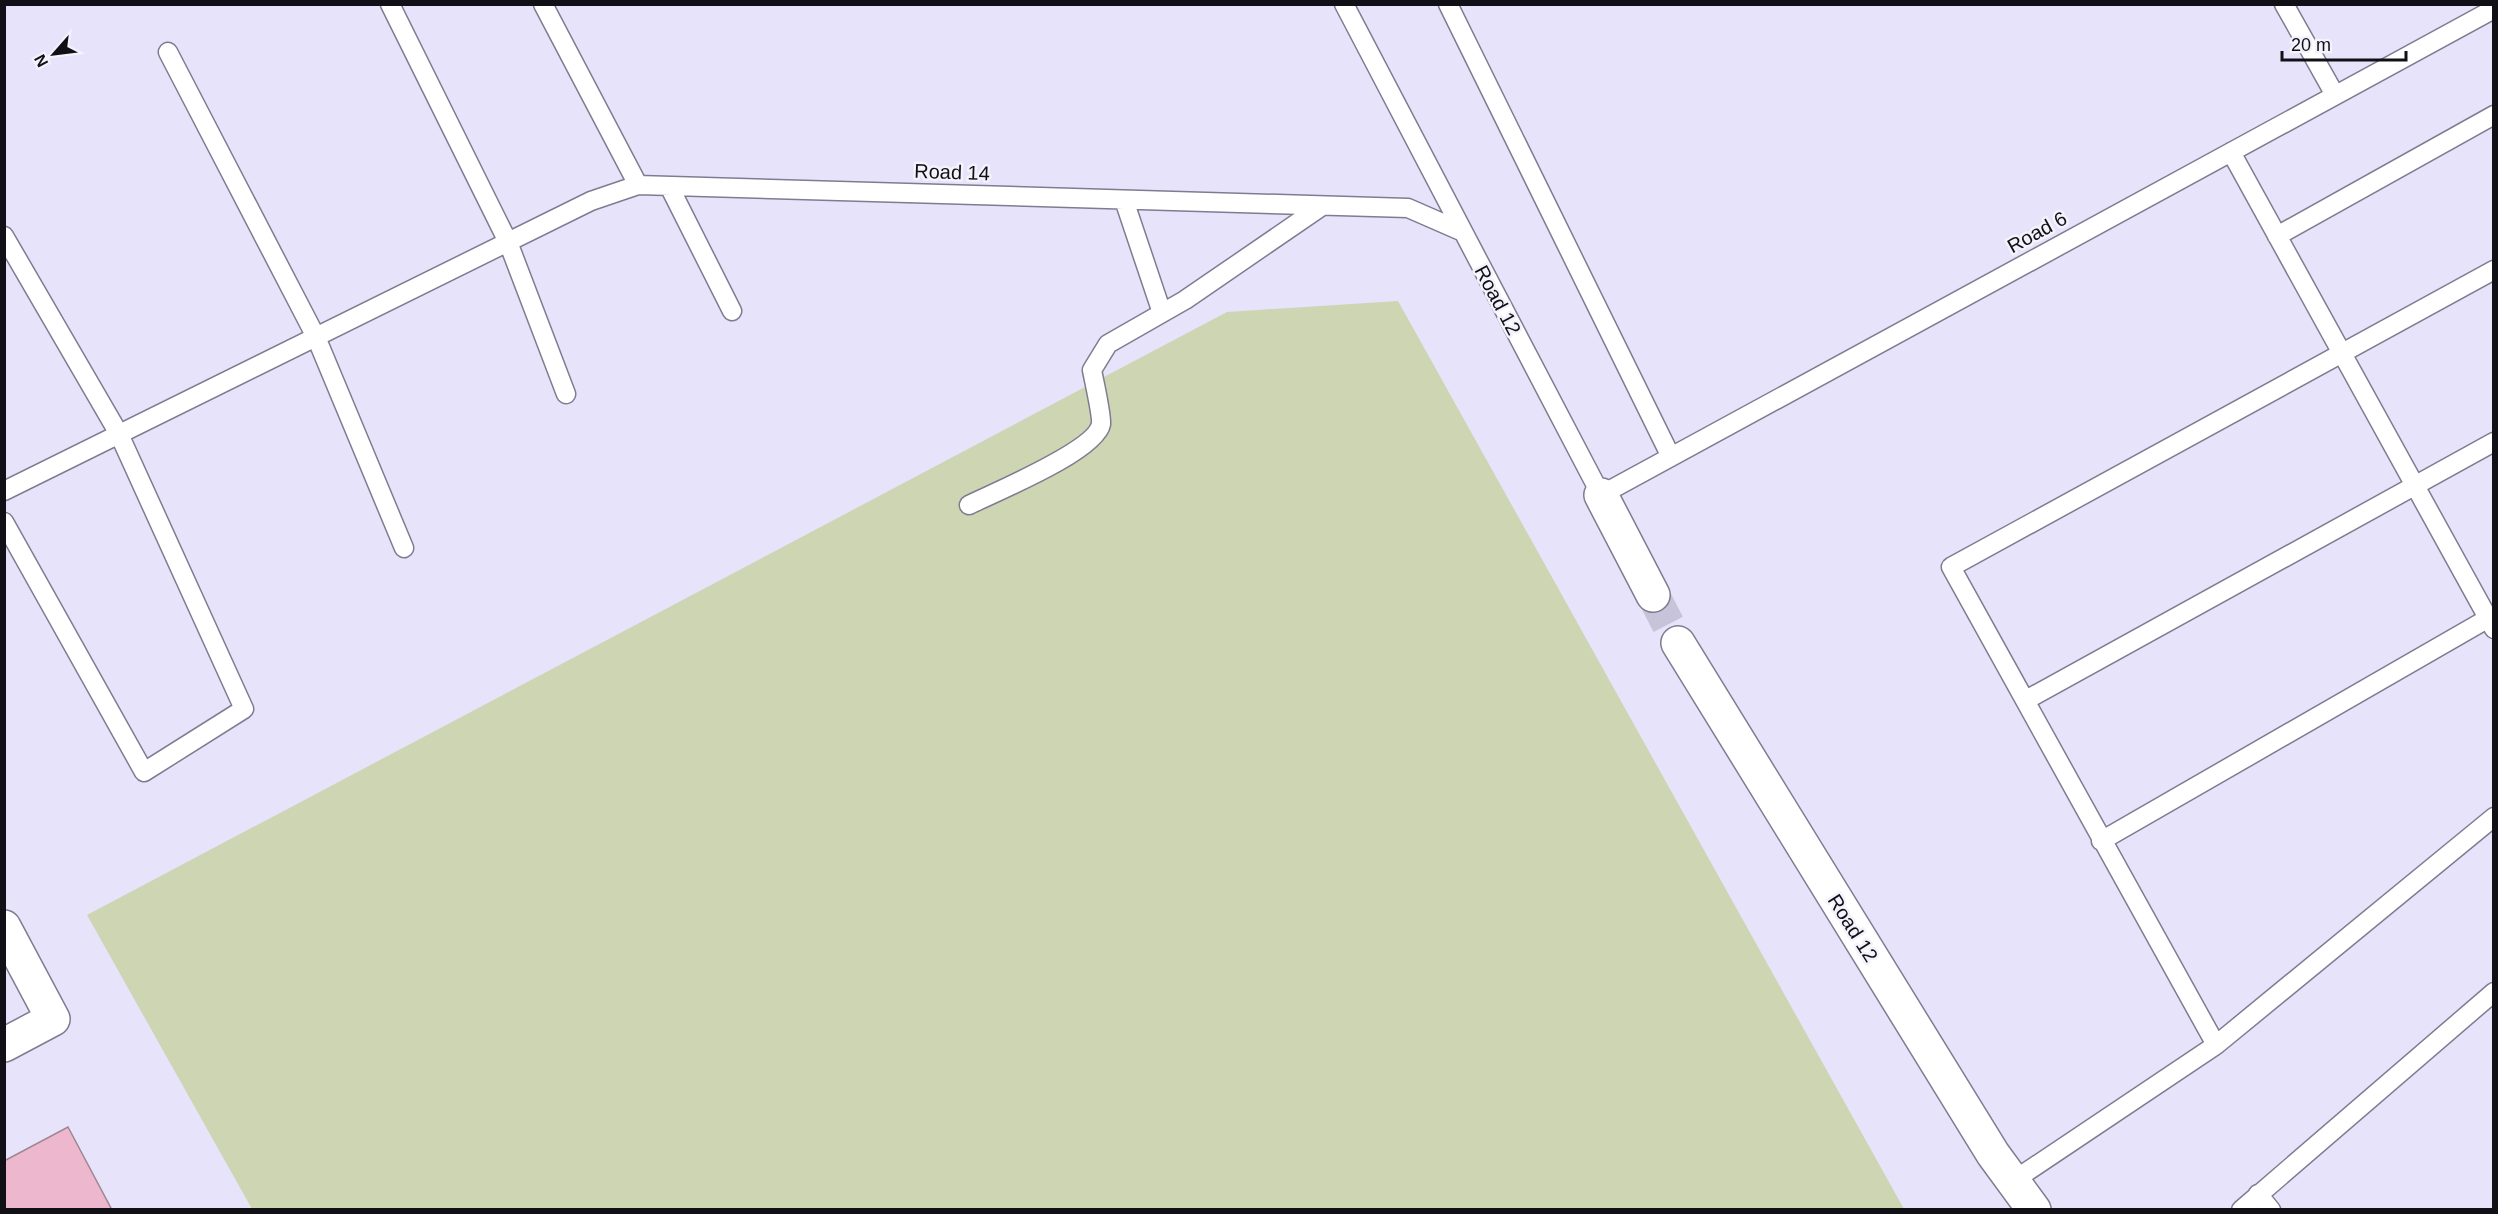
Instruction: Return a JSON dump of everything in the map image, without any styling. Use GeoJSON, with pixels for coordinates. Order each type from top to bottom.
{"type":"FeatureCollection","features":[{"type":"Feature","properties":{"kind":"street","name":"Road 12"},"geometry":{"type":"LineString","coordinates":[[1601,495],[1653,595]]}},
{"type":"Feature","properties":{"kind":"street","name":"Road 12"},"geometry":{"type":"LineString","coordinates":[[1678,643],[1993,1154],[2034,1209]]}},
{"type":"Feature","properties":{"kind":"street"},"geometry":{"type":"LineString","coordinates":[[4,927],[53,1019],[4,1045]]}},
{"type":"Feature","properties":{"kind":"lane"},"geometry":{"type":"LineString","coordinates":[[390,4],[508,242],[566,394]]}},
{"type":"Feature","properties":{"kind":"lane"},"geometry":{"type":"LineString","coordinates":[[4,491],[591,201],[638,185],[543,4]]}},
{"type":"Feature","properties":{"kind":"lane","name":"Road 12"},"geometry":{"type":"LineString","coordinates":[[1344,4],[1601,495]]}},
{"type":"Feature","properties":{"kind":"lane"},"geometry":{"type":"LineString","coordinates":[[1448,4],[1671,458]]}},
{"type":"Feature","properties":{"kind":"lane"},"geometry":{"type":"LineString","coordinates":[[2284,4],[2335,95]]}},
{"type":"Feature","properties":{"kind":"lane","name":"Road 6"},"geometry":{"type":"LineString","coordinates":[[1601,495],[2493,9]]}},
{"type":"Feature","properties":{"kind":"lane"},"geometry":{"type":"LineString","coordinates":[[168,52],[316,337],[404,548]]}},
{"type":"Feature","properties":{"kind":"lane"},"geometry":{"type":"LineString","coordinates":[[2277,236],[2493,115]]}},
{"type":"Feature","properties":{"kind":"lane"},"geometry":{"type":"LineString","coordinates":[[2101,841],[2492,621],[2231,152]]}},
{"type":"Feature","properties":{"kind":"lane","name":"Road 14"},"geometry":{"type":"LineString","coordinates":[[638,185],[1408,208],[1463,232]]}},
{"type":"Feature","properties":{"kind":"lane"},"geometry":{"type":"LineString","coordinates":[[669,186],[732,311]]}},
{"type":"Feature","properties":{"kind":"lane"},"geometry":{"type":"LineString","coordinates":[[1124,200],[1162,313]]}},
{"type":"Feature","properties":{"kind":"lane"},"geometry":{"type":"LineString","coordinates":[[969,505],[1073,454],[1094,438],[1101,424],[1092,370],[1108,344],[1185,300],[1322,206]]}},
{"type":"Feature","properties":{"kind":"lane"},"geometry":{"type":"LineString","coordinates":[[4,236],[119,434],[244,709],[144,772],[4,522]]}},
{"type":"Feature","properties":{"kind":"lane"},"geometry":{"type":"LineString","coordinates":[[2216,1045],[1951,567],[2493,270]]}},
{"type":"Feature","properties":{"kind":"lane"},"geometry":{"type":"LineString","coordinates":[[2026,700],[2493,442]]}},
{"type":"Feature","properties":{"kind":"lane"},"geometry":{"type":"LineString","coordinates":[[2013,1181],[2216,1045],[2493,817]]}},
{"type":"Feature","properties":{"kind":"lane"},"geometry":{"type":"LineString","coordinates":[[2241,1209],[2493,992]]}},
{"type":"Feature","properties":{"kind":"lane"},"geometry":{"type":"LineString","coordinates":[[2258,1194],[2271,1209]]}},
{"type":"Feature","properties":{"kind":"green space"},"geometry":{"type":"Polygon","coordinates":[[[1398,301],[1904,1209],[252,1209],[87,915],[1227,312],[1398,301]]]}},
{"type":"Feature","properties":{"kind":"building"},"geometry":{"type":"Polygon","coordinates":[[[68,1127],[112,1210],[4,1210],[4,1161],[68,1127]]]}},
{"type":"Feature","properties":{"kind":"tunnel"},"geometry":{"type":"LineString","coordinates":[[1653,595],[1678,643]]}}]}
